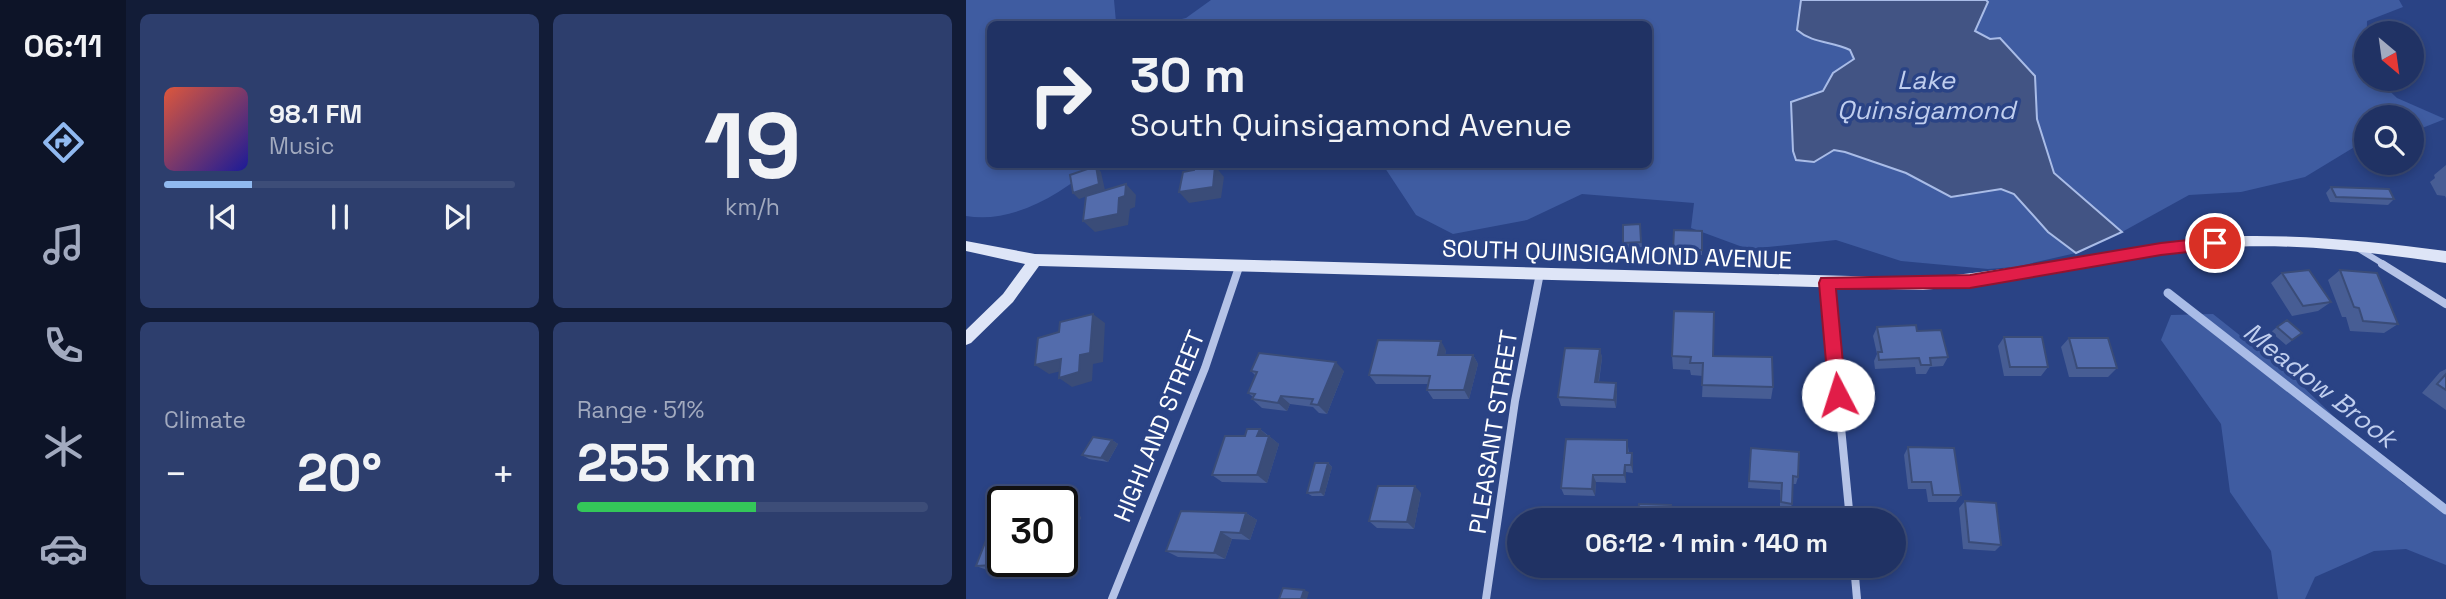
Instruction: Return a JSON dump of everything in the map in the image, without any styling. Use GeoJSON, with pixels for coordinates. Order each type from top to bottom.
{"type":"FeatureCollection","features":[{"type":"Feature","properties":{"kind":"main road","name":"SOUTH QUINSIGAMOND AVENUE"},"geometry":{"type":"LineString","coordinates":[[966,246],[1035,260],[1239,267],[1540,272],[1827,283],[1970,281],[2161,249],[2215,243],[2285,242],[2354,246],[2446,257]]}},
{"type":"Feature","properties":{"kind":"main road"},"geometry":{"type":"LineString","coordinates":[[966,339],[1000,307],[1035,260]]}},
{"type":"Feature","properties":{"kind":"street"},"geometry":{"type":"LineString","coordinates":[[2354,246],[2446,304]]}},
{"type":"Feature","properties":{"kind":"street","name":"HIGHLAND STREET"},"geometry":{"type":"LineString","coordinates":[[1112,599],[1205,368],[1239,267]]}},
{"type":"Feature","properties":{"kind":"street","name":"PLEASANT STREET"},"geometry":{"type":"LineString","coordinates":[[1486,599],[1516,401],[1540,272]]}},
{"type":"Feature","properties":{"kind":"street"},"geometry":{"type":"LineString","coordinates":[[1827,283],[1849,508]]}},
{"type":"Feature","properties":{"kind":"street"},"geometry":{"type":"LineString","coordinates":[[1855,578],[1857,599]]}},
{"type":"Feature","properties":{"kind":"shaded area"},"geometry":{"type":"Polygon","coordinates":[[[966,0],[1114,0],[1116,21],[987,21],[987,168],[1091,168],[1052,196],[1019,211],[984,217],[966,216],[966,0]]]}},
{"type":"Feature","properties":{"kind":"shaded area"},"geometry":{"type":"Polygon","coordinates":[[[1211,0],[1801,0],[1798,31],[1810,38],[1850,50],[1854,60],[1833,73],[1823,91],[1791,102],[1793,151],[1797,160],[1814,162],[1834,150],[1906,173],[1951,197],[2001,189],[2014,194],[2048,232],[2076,253],[2015,267],[1988,269],[1901,261],[1836,240],[1748,249],[1691,228],[1694,203],[1582,194],[1527,220],[1453,234],[1416,215],[1385,168],[1652,168],[1652,21],[1174,21],[1186,18],[1211,0]]]}},
{"type":"Feature","properties":{"kind":"shaded area"},"geometry":{"type":"Polygon","coordinates":[[[1986,0],[2399,0],[2403,7],[2367,21],[2354,21],[2354,91],[2390,91],[2397,98],[2413,105],[2354,105],[2354,147],[2305,177],[2241,192],[2189,195],[2122,232],[2054,173],[2037,119],[2035,76],[2000,38],[1990,39],[1975,31],[1988,2],[1986,0]]]}},
{"type":"Feature","properties":{"kind":"shaded area"},"geometry":{"type":"Polygon","coordinates":[[[2424,110],[2445,119],[2424,127],[2424,110]]]}},
{"type":"Feature","properties":{"kind":"shaded area"},"geometry":{"type":"Polygon","coordinates":[[[2213,314],[2295,379],[2403,483],[2446,505],[2446,565],[2406,549],[2374,551],[2315,577],[2305,599],[2278,599],[2271,551],[2230,492],[2221,424],[2161,340],[2171,315],[2213,314]]]}},
{"type":"Feature","properties":{"kind":"water","name":"Lake Quinsigamond"},"geometry":{"type":"Polygon","coordinates":[[[1801,0],[1986,0],[1988,2],[1975,31],[1990,39],[2000,38],[2035,76],[2037,119],[2054,173],[2122,232],[2076,253],[2048,232],[2014,194],[2001,189],[1951,197],[1906,173],[1834,150],[1814,162],[1796,160],[1793,151],[1791,102],[1823,91],[1833,73],[1854,59],[1850,50],[1810,38],[1797,30],[1801,0]]]}},
{"type":"Feature","properties":{"kind":"building"},"geometry":{"type":"Polygon","coordinates":[[[1096,168],[1099,184],[1073,193],[1070,175],[1096,168]]]}},
{"type":"Feature","properties":{"kind":"building"},"geometry":{"type":"Polygon","coordinates":[[[1215,168],[1213,187],[1179,192],[1183,172],[1215,168]]]}},
{"type":"Feature","properties":{"kind":"building"},"geometry":{"type":"Polygon","coordinates":[[[1126,184],[1125,196],[1119,198],[1118,214],[1083,221],[1086,196],[1126,184]]]}},
{"type":"Feature","properties":{"kind":"building"},"geometry":{"type":"Polygon","coordinates":[[[2331,187],[2389,189],[2394,199],[2336,197],[2331,187]]]}},
{"type":"Feature","properties":{"kind":"building"},"geometry":{"type":"Polygon","coordinates":[[[1640,224],[1641,242],[1623,243],[1623,225],[1640,224]]]}},
{"type":"Feature","properties":{"kind":"building"},"geometry":{"type":"Polygon","coordinates":[[[1674,230],[1702,231],[1702,250],[1673,250],[1674,230]]]}},
{"type":"Feature","properties":{"kind":"building"},"geometry":{"type":"Polygon","coordinates":[[[2309,270],[2331,302],[2303,306],[2282,273],[2309,270]]]}},
{"type":"Feature","properties":{"kind":"building"},"geometry":{"type":"Polygon","coordinates":[[[2340,270],[2377,273],[2398,324],[2363,321],[2359,308],[2354,307],[2340,270]]]}},
{"type":"Feature","properties":{"kind":"building"},"geometry":{"type":"Polygon","coordinates":[[[1674,311],[1714,312],[1713,356],[1772,357],[1773,387],[1702,385],[1703,363],[1690,363],[1691,357],[1672,356],[1674,311]]]}},
{"type":"Feature","properties":{"kind":"building"},"geometry":{"type":"Polygon","coordinates":[[[1093,314],[1090,353],[1080,355],[1079,372],[1059,378],[1061,359],[1035,365],[1038,338],[1059,332],[1060,322],[1093,314]]]}},
{"type":"Feature","properties":{"kind":"building"},"geometry":{"type":"Polygon","coordinates":[[[2287,320],[2302,333],[2292,340],[2277,327],[2287,320]]]}},
{"type":"Feature","properties":{"kind":"building"},"geometry":{"type":"Polygon","coordinates":[[[1916,325],[1917,331],[1941,330],[1948,357],[1930,358],[1931,365],[1921,365],[1919,358],[1879,360],[1878,352],[1882,352],[1877,327],[1916,325]]]}},
{"type":"Feature","properties":{"kind":"building"},"geometry":{"type":"Polygon","coordinates":[[[2004,337],[2042,337],[2048,367],[2010,367],[2004,337]]]}},
{"type":"Feature","properties":{"kind":"building"},"geometry":{"type":"Polygon","coordinates":[[[2069,338],[2108,338],[2117,368],[2077,368],[2069,338]]]}},
{"type":"Feature","properties":{"kind":"building"},"geometry":{"type":"Polygon","coordinates":[[[1378,340],[1441,341],[1438,355],[1473,355],[1464,390],[1427,390],[1430,376],[1369,375],[1378,340]]]}},
{"type":"Feature","properties":{"kind":"building"},"geometry":{"type":"Polygon","coordinates":[[[1565,348],[1600,349],[1595,382],[1616,383],[1614,400],[1558,397],[1565,348]]]}},
{"type":"Feature","properties":{"kind":"building"},"geometry":{"type":"Polygon","coordinates":[[[1259,353],[1336,362],[1318,405],[1311,404],[1313,399],[1281,396],[1278,403],[1252,399],[1255,394],[1248,393],[1257,372],[1251,371],[1259,353]]]}},
{"type":"Feature","properties":{"kind":"building"},"geometry":{"type":"Polygon","coordinates":[[[2446,374],[2446,390],[2437,384],[2446,374]]]}},
{"type":"Feature","properties":{"kind":"building"},"geometry":{"type":"Polygon","coordinates":[[[1247,429],[1260,429],[1257,436],[1269,436],[1257,475],[1212,475],[1225,436],[1245,436],[1247,429]]]}},
{"type":"Feature","properties":{"kind":"building"},"geometry":{"type":"Polygon","coordinates":[[[1093,437],[1112,440],[1101,458],[1082,455],[1093,437]]]}},
{"type":"Feature","properties":{"kind":"building"},"geometry":{"type":"Polygon","coordinates":[[[1566,439],[1627,440],[1627,453],[1632,453],[1631,465],[1625,465],[1624,475],[1593,475],[1592,489],[1561,488],[1566,439]]]}},
{"type":"Feature","properties":{"kind":"building"},"geometry":{"type":"Polygon","coordinates":[[[1908,447],[1954,448],[1961,495],[1933,495],[1931,482],[1912,482],[1908,447]]]}},
{"type":"Feature","properties":{"kind":"building"},"geometry":{"type":"Polygon","coordinates":[[[1751,448],[1799,452],[1798,477],[1793,476],[1792,504],[1781,502],[1782,483],[1749,481],[1751,448]]]}},
{"type":"Feature","properties":{"kind":"building"},"geometry":{"type":"Polygon","coordinates":[[[1315,463],[1328,463],[1320,492],[1307,493],[1315,463]]]}},
{"type":"Feature","properties":{"kind":"building"},"geometry":{"type":"Polygon","coordinates":[[[1378,486],[1415,486],[1407,522],[1369,521],[1378,486]]]}},
{"type":"Feature","properties":{"kind":"building"},"geometry":{"type":"Polygon","coordinates":[[[1965,501],[1996,503],[2001,545],[1969,542],[1965,501]]]}},
{"type":"Feature","properties":{"kind":"building"},"geometry":{"type":"Polygon","coordinates":[[[1639,504],[1671,505],[1671,508],[1638,508],[1639,504]]]}},
{"type":"Feature","properties":{"kind":"building"},"geometry":{"type":"Polygon","coordinates":[[[1181,511],[1246,513],[1240,533],[1221,532],[1214,553],[1166,551],[1181,511]]]}},
{"type":"Feature","properties":{"kind":"building"},"geometry":{"type":"Polygon","coordinates":[[[987,538],[987,565],[976,566],[987,538]]]}},
{"type":"Feature","properties":{"kind":"building"},"geometry":{"type":"Polygon","coordinates":[[[1283,588],[1304,590],[1301,599],[1279,599],[1283,588]]]}},
{"type":"Feature","properties":{"kind":"waterway","name":"Meadow Brook"},"geometry":{"type":"LineString","coordinates":[[2168,293],[2446,510]]}},
{"type":"Feature","properties":{"kind":"route"},"geometry":{"type":"LineString","coordinates":[[1838,395],[1827,283],[1923,284],[2010,277],[2161,249],[2215,243]]}}]}
